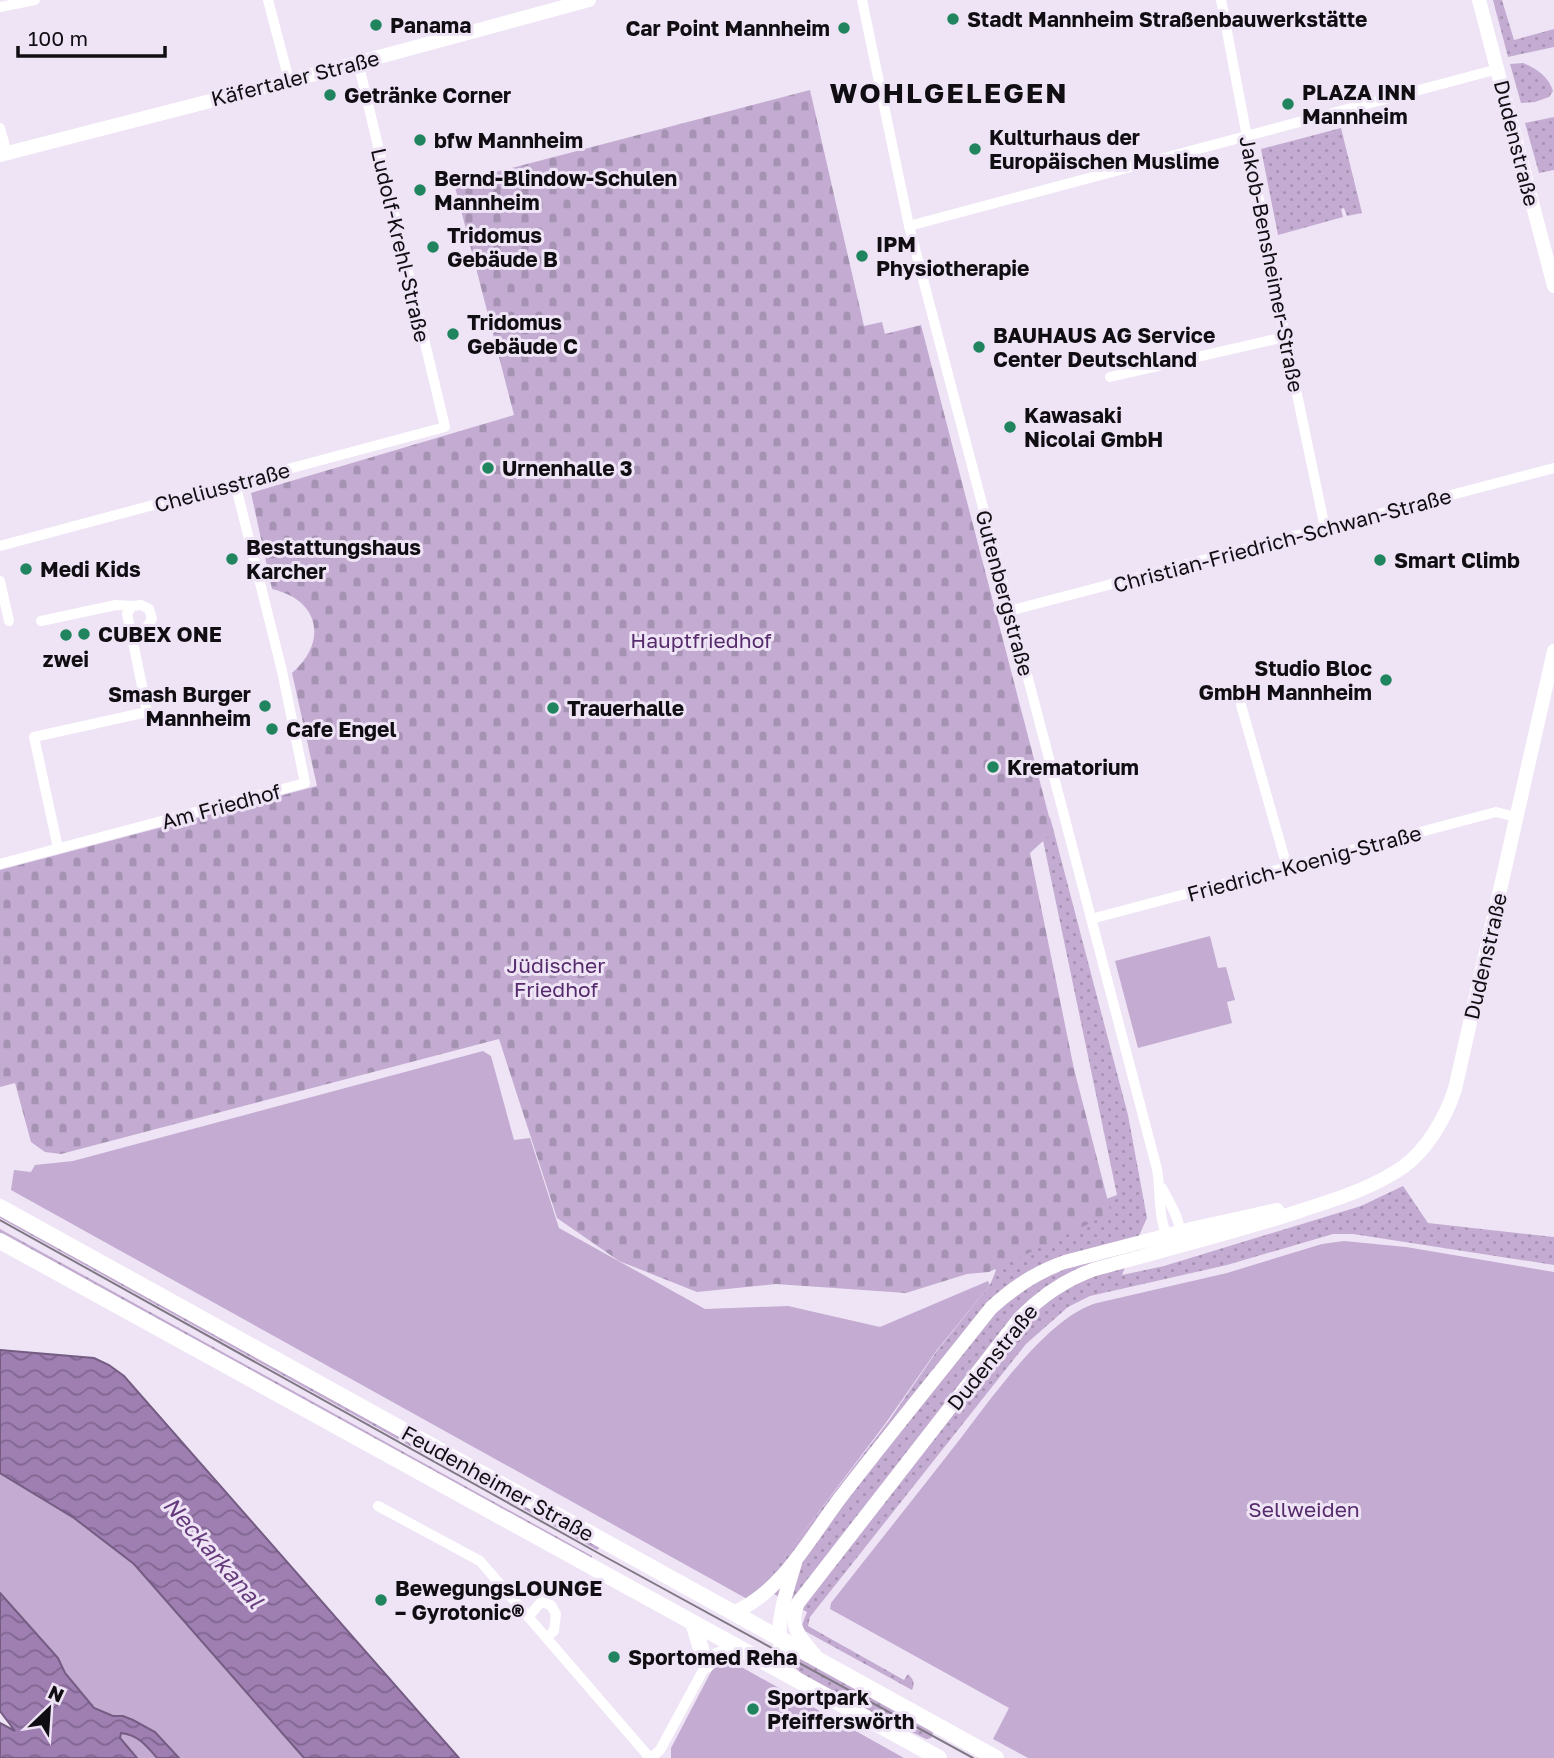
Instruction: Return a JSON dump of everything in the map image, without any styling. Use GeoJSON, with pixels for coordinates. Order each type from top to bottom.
{"type":"FeatureCollection","features":[{"type":"Feature","properties":{"kind":"main road","name":"Feudenheimer Straße"},"geometry":{"type":"LineString","coordinates":[[0,1207],[996,1758]]}},
{"type":"Feature","properties":{"kind":"main road","name":"Feudenheimer Straße"},"geometry":{"type":"LineString","coordinates":[[0,1241],[939,1758]]}},
{"type":"Feature","properties":{"kind":"main road"},"geometry":{"type":"LineString","coordinates":[[597,1569],[598,1558],[603,1552],[625,1553]]}},
{"type":"Feature","properties":{"kind":"main road"},"geometry":{"type":"LineString","coordinates":[[693,1623],[706,1664],[737,1647]]}},
{"type":"Feature","properties":{"kind":"main road"},"geometry":{"type":"LineString","coordinates":[[911,1743],[935,1742],[940,1727]]}},
{"type":"Feature","properties":{"kind":"street"},"geometry":{"type":"LineString","coordinates":[[0,6],[35,0]]}},
{"type":"Feature","properties":{"kind":"street"},"geometry":{"type":"LineString","coordinates":[[268,0],[289,80]]}},
{"type":"Feature","properties":{"kind":"street","name":"Käfertaler Straße"},"geometry":{"type":"LineString","coordinates":[[4,150],[289,80],[589,0]]}},
{"type":"Feature","properties":{"kind":"street","name":"Gutenbergstraße"},"geometry":{"type":"LineString","coordinates":[[862,0],[909,226],[1160,1183],[1162,1220],[1173,1234],[1178,1247]]}},
{"type":"Feature","properties":{"kind":"street","name":"Jakob-Bensheimer-Straße"},"geometry":{"type":"LineString","coordinates":[[1221,0],[1285,337],[1325,528]]}},
{"type":"Feature","properties":{"kind":"street","name":"Dudenstraße"},"geometry":{"type":"LineString","coordinates":[[1479,0],[1554,286]]}},
{"type":"Feature","properties":{"kind":"street","name":"Ludolf-Krehl-Straße"},"geometry":{"type":"LineString","coordinates":[[358,62],[445,427]]}},
{"type":"Feature","properties":{"kind":"street"},"geometry":{"type":"LineString","coordinates":[[909,226],[1498,69]]}},
{"type":"Feature","properties":{"kind":"street"},"geometry":{"type":"LineString","coordinates":[[0,128],[4,150]]}},
{"type":"Feature","properties":{"kind":"street"},"geometry":{"type":"LineString","coordinates":[[1110,377],[1285,337]]}},
{"type":"Feature","properties":{"kind":"street","name":"Cheliusstraße"},"geometry":{"type":"LineString","coordinates":[[0,547],[445,427]]}},
{"type":"Feature","properties":{"kind":"street","name":"Christian-Friedrich-Schwan-Straße"},"geometry":{"type":"LineString","coordinates":[[1009,611],[1554,468]]}},
{"type":"Feature","properties":{"kind":"street","name":"Am Friedhof"},"geometry":{"type":"LineString","coordinates":[[0,864],[305,783],[282,671],[235,483]]}},
{"type":"Feature","properties":{"kind":"street"},"geometry":{"type":"LineString","coordinates":[[0,580],[9,621]]}},
{"type":"Feature","properties":{"kind":"street"},"geometry":{"type":"LineString","coordinates":[[41,621],[116,605],[141,605],[149,608],[152,619],[145,630],[131,633]]}},
{"type":"Feature","properties":{"kind":"street"},"geometry":{"type":"LineString","coordinates":[[58,848],[34,737],[147,712],[127,614],[132,606]]}},
{"type":"Feature","properties":{"kind":"street","name":"Dudenstraße"},"geometry":{"type":"LineString","coordinates":[[821,1662],[796,1633],[793,1612],[798,1603],[1019,1319],[1036,1301],[1076,1276],[1247,1229],[1375,1184],[1405,1166],[1436,1130],[1450,1104],[1554,651]]}},
{"type":"Feature","properties":{"kind":"street"},"geometry":{"type":"LineString","coordinates":[[1241,705],[1287,867]]}},
{"type":"Feature","properties":{"kind":"street","name":"Friedrich-Koenig-Straße"},"geometry":{"type":"LineString","coordinates":[[1091,919],[1496,812],[1516,817]]}},
{"type":"Feature","properties":{"kind":"street","name":"Dudenstraße"},"geometry":{"type":"LineString","coordinates":[[733,1613],[763,1596],[796,1559],[842,1494],[991,1308],[1016,1285],[1047,1268],[1065,1262],[1173,1234],[1329,1202]]}},
{"type":"Feature","properties":{"kind":"street"},"geometry":{"type":"LineString","coordinates":[[378,1506],[480,1562],[651,1758],[660,1750],[706,1664]]}},
{"type":"Feature","properties":{"kind":"street","name":"Dudenstraße"},"geometry":{"type":"LineString","coordinates":[[778,1638],[782,1610],[796,1559]]}},
{"type":"Feature","properties":{"kind":"street"},"geometry":{"type":"LineString","coordinates":[[529,1616],[541,1602],[551,1605],[556,1614],[554,1631],[547,1637]]}},
{"type":"Feature","properties":{"kind":"street"},"geometry":{"type":"LineString","coordinates":[[778,1638],[789,1676]]}},
{"type":"Feature","properties":{"kind":"green space"},"geometry":{"type":"Polygon","coordinates":[[[1493,0],[1502,0],[1514,40],[1554,29],[1554,47],[1508,57],[1493,0]]]}},
{"type":"Feature","properties":{"kind":"green space"},"geometry":{"type":"Polygon","coordinates":[[[1523,63],[1545,77],[1553,91],[1549,97],[1521,103],[1510,64],[1523,63]]]}},
{"type":"Feature","properties":{"kind":"green space","name":"Hauptfriedhof"},"geometry":{"type":"Polygon","coordinates":[[[810,90],[864,326],[882,322],[885,334],[921,325],[1053,832],[1030,853],[1074,1069],[1111,1213],[989,1272],[967,1274],[906,1293],[776,1284],[697,1292],[619,1261],[557,1218],[499,1039],[61,1154],[45,1152],[31,1142],[15,1083],[0,1087],[0,870],[317,786],[292,673],[311,648],[314,623],[300,602],[288,594],[272,589],[251,493],[514,415],[454,183],[810,90]]]}},
{"type":"Feature","properties":{"kind":"green space"},"geometry":{"type":"Polygon","coordinates":[[[1554,117],[1554,170],[1539,173],[1525,123],[1554,117]]]}},
{"type":"Feature","properties":{"kind":"green space"},"geometry":{"type":"Polygon","coordinates":[[[1341,128],[1362,213],[1347,216],[1344,208],[1341,209],[1343,217],[1278,235],[1261,149],[1341,128]]]}},
{"type":"Feature","properties":{"kind":"green space"},"geometry":{"type":"Polygon","coordinates":[[[1050,817],[1128,1115],[1147,1218],[1133,1249],[1163,1242],[1131,1253],[1122,1275],[1164,1266],[1361,1206],[1403,1186],[1428,1223],[1554,1237],[1554,1265],[1353,1234],[1333,1234],[1227,1265],[1090,1296],[1068,1307],[1026,1344],[810,1617],[808,1626],[904,1680],[908,1674],[913,1682],[912,1690],[805,1631],[802,1625],[807,1612],[761,1587],[888,1422],[937,1351],[990,1285],[996,1270],[984,1258],[1117,1195],[1040,826],[1050,817]]]}},
{"type":"Feature","properties":{"kind":"green space"},"geometry":{"type":"Polygon","coordinates":[[[1210,936],[1218,968],[1226,967],[1235,1000],[1227,1002],[1232,1023],[1138,1048],[1115,961],[1210,936]]]}},
{"type":"Feature","properties":{"kind":"green space"},"geometry":{"type":"Polygon","coordinates":[[[483,1051],[491,1056],[514,1140],[530,1138],[559,1228],[705,1309],[788,1306],[880,1327],[988,1281],[990,1285],[937,1350],[885,1424],[761,1588],[749,1600],[11,1190],[14,1170],[31,1172],[35,1165],[73,1161],[483,1051]]]}},
{"type":"Feature","properties":{"kind":"green space"},"geometry":{"type":"Polygon","coordinates":[[[0,1214],[601,1546],[597,1550],[0,1218],[0,1214]]]}},
{"type":"Feature","properties":{"kind":"green space"},"geometry":{"type":"Polygon","coordinates":[[[0,1229],[592,1556],[591,1560],[0,1235],[0,1229]]]}},
{"type":"Feature","properties":{"kind":"green space","name":"Sellweiden"},"geometry":{"type":"Polygon","coordinates":[[[1344,1241],[1406,1247],[1554,1272],[1554,1758],[1028,1758],[993,1739],[1009,1708],[830,1609],[831,1603],[995,1393],[1035,1347],[1076,1312],[1097,1303],[1227,1273],[1322,1244],[1344,1241]]]}},
{"type":"Feature","properties":{"kind":"green space"},"geometry":{"type":"Polygon","coordinates":[[[0,1471],[130,1557],[304,1758],[135,1758],[0,1599],[0,1471]]]}},
{"type":"Feature","properties":{"kind":"green space"},"geometry":{"type":"Polygon","coordinates":[[[785,1649],[932,1729],[931,1738],[926,1739],[811,1682],[795,1667],[785,1649]]]}},
{"type":"Feature","properties":{"kind":"green space","name":"Sportpark Pfeifferswörth"},"geometry":{"type":"Polygon","coordinates":[[[718,1664],[736,1664],[904,1758],[671,1758],[671,1748],[712,1670],[718,1664]]]}},
{"type":"Feature","properties":{"kind":"water","name":"Neckarkanal"},"geometry":{"type":"Polygon","coordinates":[[[0,1350],[94,1358],[124,1376],[459,1758],[304,1758],[134,1564],[74,1518],[0,1473],[0,1350]]]}},
{"type":"Feature","properties":{"kind":"water"},"geometry":{"type":"Polygon","coordinates":[[[0,1593],[58,1658],[65,1673],[94,1708],[113,1716],[123,1716],[155,1732],[179,1758],[157,1758],[137,1738],[121,1733],[120,1738],[137,1758],[0,1758],[0,1723],[15,1731],[0,1711],[0,1593]]]}},
{"type":"Feature","properties":{"kind":"tram line"},"geometry":{"type":"LineString","coordinates":[[0,1220],[973,1758]]}},
{"type":"Feature","properties":{"kind":"place","name":"Stadt Mannheim Straßenbauwerkstätte"},"geometry":{"type":"Point","coordinates":[953,19]}},
{"type":"Feature","properties":{"kind":"place","name":"Panama"},"geometry":{"type":"Point","coordinates":[376,25]}},
{"type":"Feature","properties":{"kind":"place","name":"Car Point Mannheim"},"geometry":{"type":"Point","coordinates":[844,28]}},
{"type":"Feature","properties":{"kind":"place","name":"Getränke Corner"},"geometry":{"type":"Point","coordinates":[330,95]}},
{"type":"Feature","properties":{"kind":"place","name":"PLAZA INN Mannheim"},"geometry":{"type":"Point","coordinates":[1288,104]}},
{"type":"Feature","properties":{"kind":"place","name":"bfw Mannheim"},"geometry":{"type":"Point","coordinates":[420,140]}},
{"type":"Feature","properties":{"kind":"place","name":"Kulturhaus der Europäischen Muslime"},"geometry":{"type":"Point","coordinates":[975,149]}},
{"type":"Feature","properties":{"kind":"place","name":"Bernd-Blindow-Schulen Mannheim"},"geometry":{"type":"Point","coordinates":[420,190]}},
{"type":"Feature","properties":{"kind":"place","name":"Tridomus Gebäude B"},"geometry":{"type":"Point","coordinates":[433,247]}},
{"type":"Feature","properties":{"kind":"place","name":"IPM Physiotherapie"},"geometry":{"type":"Point","coordinates":[862,256]}},
{"type":"Feature","properties":{"kind":"place","name":"Tridomus Gebäude C"},"geometry":{"type":"Point","coordinates":[453,334]}},
{"type":"Feature","properties":{"kind":"place","name":"BAUHAUS AG Service Center Deutschland"},"geometry":{"type":"Point","coordinates":[979,347]}},
{"type":"Feature","properties":{"kind":"place","name":"Kawasaki Nicolai GmbH"},"geometry":{"type":"Point","coordinates":[1010,427]}},
{"type":"Feature","properties":{"kind":"place","name":"Urnenhalle 3"},"geometry":{"type":"Point","coordinates":[488,468]}},
{"type":"Feature","properties":{"kind":"place","name":"Bestattungshaus Karcher"},"geometry":{"type":"Point","coordinates":[232,559]}},
{"type":"Feature","properties":{"kind":"place","name":"Smart Climb"},"geometry":{"type":"Point","coordinates":[1380,560]}},
{"type":"Feature","properties":{"kind":"place","name":"Medi Kids"},"geometry":{"type":"Point","coordinates":[26,569]}},
{"type":"Feature","properties":{"kind":"place","name":"CUBEX ONE"},"geometry":{"type":"Point","coordinates":[84,634]}},
{"type":"Feature","properties":{"kind":"place","name":"zwei"},"geometry":{"type":"Point","coordinates":[66,635]}},
{"type":"Feature","properties":{"kind":"place","name":"Studio Bloc GmbH Mannheim"},"geometry":{"type":"Point","coordinates":[1386,680]}},
{"type":"Feature","properties":{"kind":"place","name":"Smash Burger Mannheim"},"geometry":{"type":"Point","coordinates":[265,706]}},
{"type":"Feature","properties":{"kind":"place","name":"Trauerhalle"},"geometry":{"type":"Point","coordinates":[553,708]}},
{"type":"Feature","properties":{"kind":"place","name":"Cafe Engel"},"geometry":{"type":"Point","coordinates":[272,729]}},
{"type":"Feature","properties":{"kind":"place","name":"Krematorium"},"geometry":{"type":"Point","coordinates":[993,767]}},
{"type":"Feature","properties":{"kind":"place","name":"BewegungsLOUNGE – Gyrotonic®"},"geometry":{"type":"Point","coordinates":[381,1600]}},
{"type":"Feature","properties":{"kind":"place","name":"Sportomed Reha"},"geometry":{"type":"Point","coordinates":[614,1657]}},
{"type":"Feature","properties":{"kind":"place","name":"Sportpark Pfeifferswörth"},"geometry":{"type":"Point","coordinates":[753,1709]}},
{"type":"Feature","properties":{"kind":"district","name":"WOHLGELEGEN"},"geometry":{"type":"Point","coordinates":[949,92]}},
{"type":"Feature","properties":{"kind":"park label","name":"Jüdischer Friedhof"},"geometry":{"type":"Point","coordinates":[556,977]}}]}
